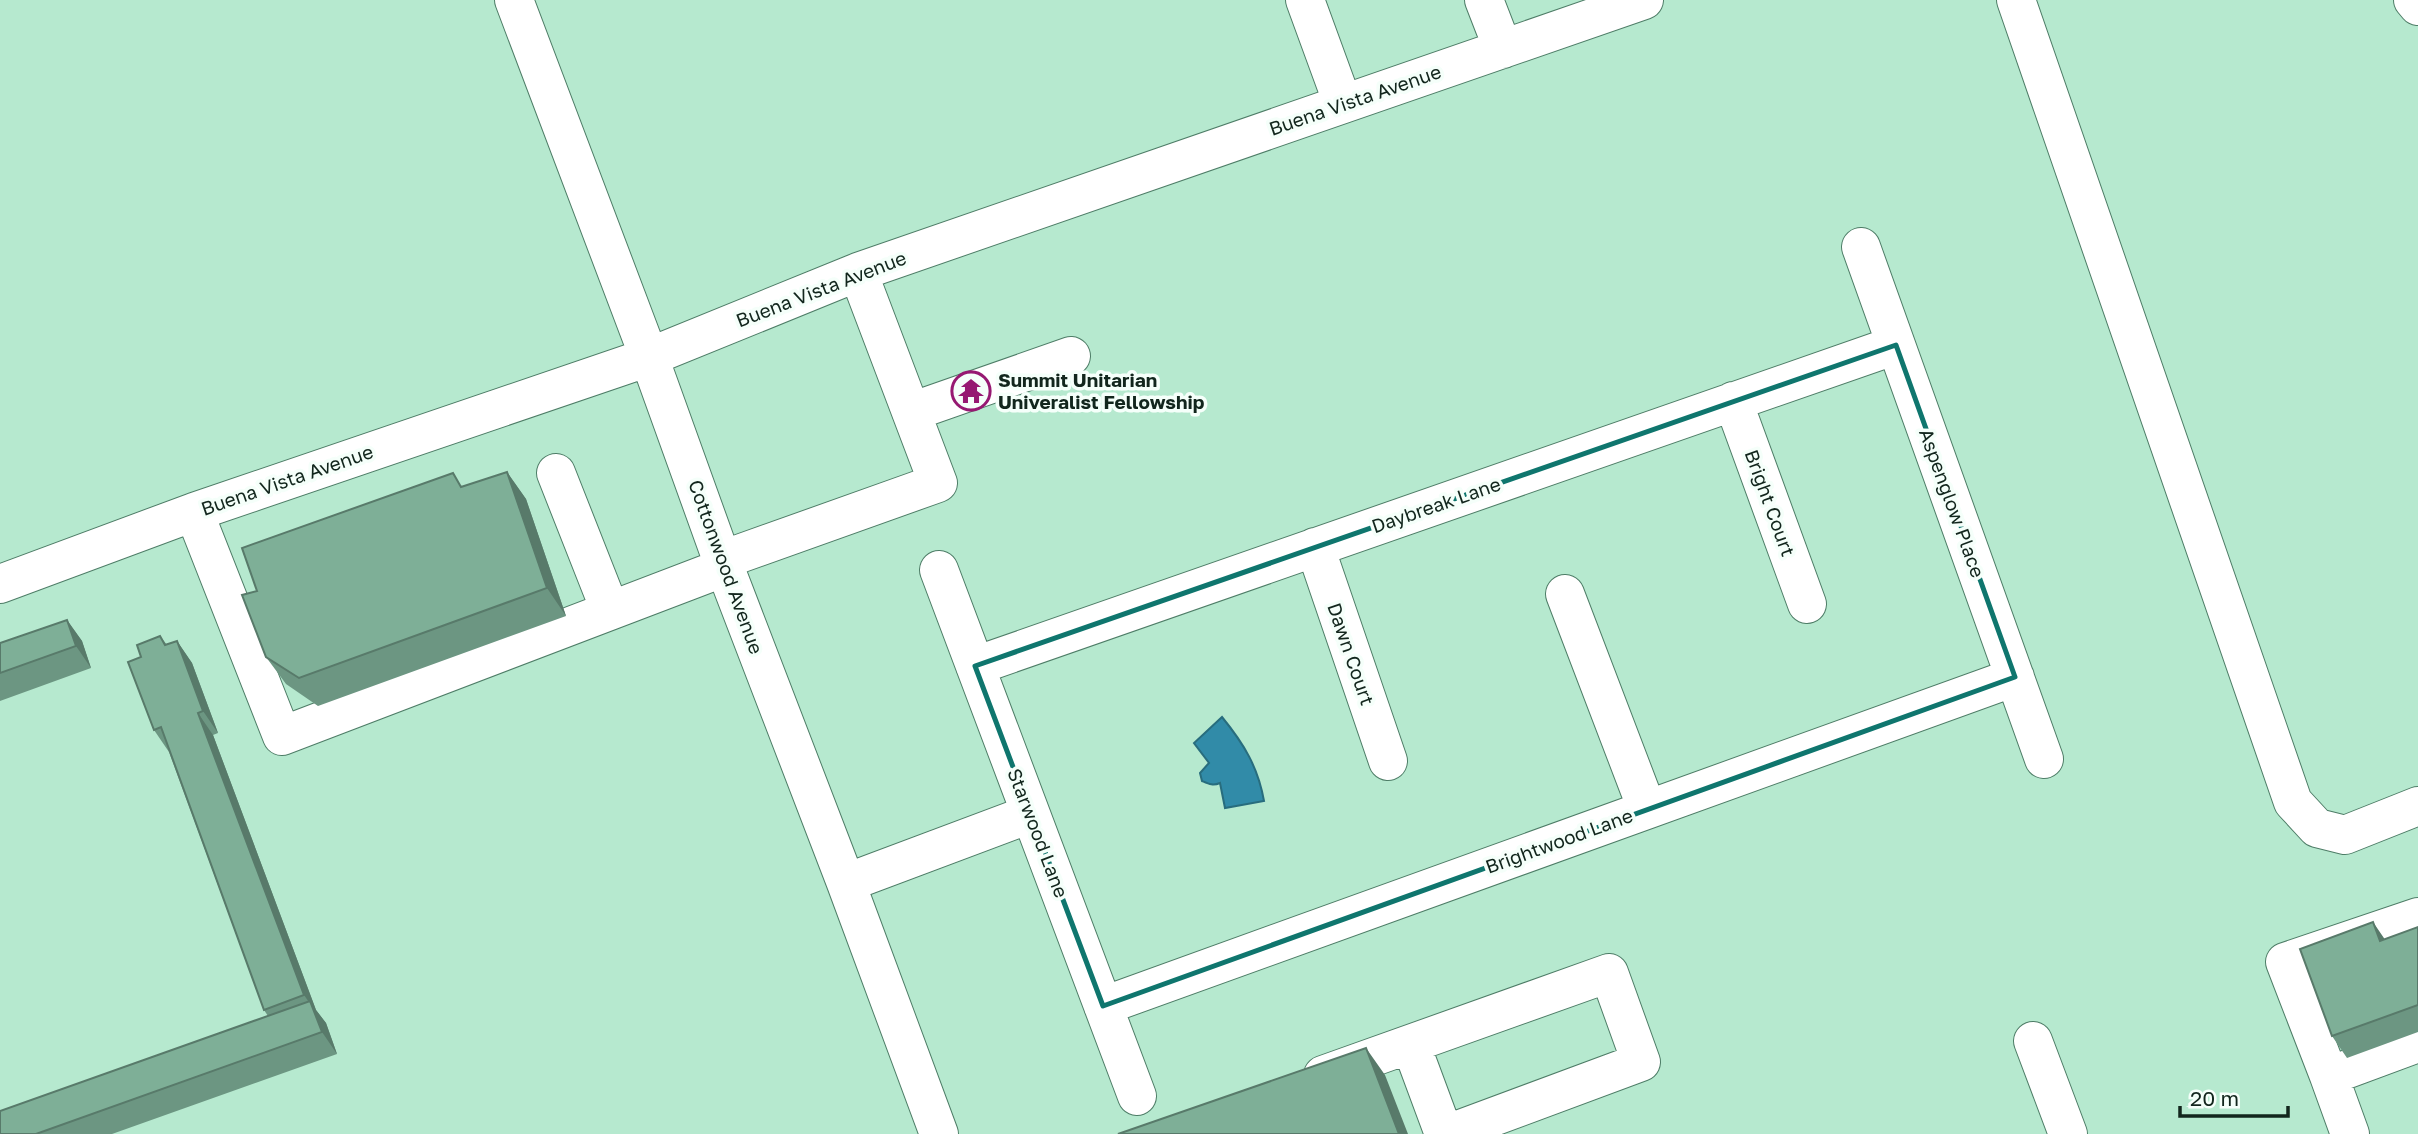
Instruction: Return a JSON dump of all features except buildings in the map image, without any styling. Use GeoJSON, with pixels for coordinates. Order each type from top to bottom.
{"type":"FeatureCollection","features":[{"type":"Feature","properties":{"kind":"street","name":"Cottonwood Avenue"},"geometry":{"type":"LineString","coordinates":[[514,0],[649,357],[723,564],[939,1134]]}},
{"type":"Feature","properties":{"kind":"street"},"geometry":{"type":"LineString","coordinates":[[1305,0],[1343,104]]}},
{"type":"Feature","properties":{"kind":"street"},"geometry":{"type":"LineString","coordinates":[[1484,0],[1503,49]]}},
{"type":"Feature","properties":{"kind":"street","name":"Buena Vista Avenue"},"geometry":{"type":"LineString","coordinates":[[0,584],[194,512],[649,357],[858,272],[1644,0]]}},
{"type":"Feature","properties":{"kind":"street"},"geometry":{"type":"LineString","coordinates":[[2016,0],[2293,802],[2318,828],[2346,835],[2418,806]]}},
{"type":"Feature","properties":{"kind":"street"},"geometry":{"type":"LineString","coordinates":[[2413,0],[2418,6]]}},
{"type":"Feature","properties":{"kind":"street","name":"Aspenglow Place"},"geometry":{"type":"LineString","coordinates":[[1861,247],[2044,758]]}},
{"type":"Feature","properties":{"kind":"street"},"geometry":{"type":"LineString","coordinates":[[194,512],[282,736],[938,483],[858,272]]}},
{"type":"Feature","properties":{"kind":"street","name":"Daybreak Lane"},"geometry":{"type":"LineString","coordinates":[[975,666],[1896,345]]}},
{"type":"Feature","properties":{"kind":"street"},"geometry":{"type":"LineString","coordinates":[[911,412],[1071,356]]}},
{"type":"Feature","properties":{"kind":"street","name":"Bright Court"},"geometry":{"type":"LineString","coordinates":[[1733,401],[1807,604]]}},
{"type":"Feature","properties":{"kind":"street"},"geometry":{"type":"LineString","coordinates":[[556,473],[610,610]]}},
{"type":"Feature","properties":{"kind":"street","name":"Dawn Court"},"geometry":{"type":"LineString","coordinates":[[1315,548],[1388,761]]}},
{"type":"Feature","properties":{"kind":"street","name":"Starwood Lane"},"geometry":{"type":"LineString","coordinates":[[939,570],[1137,1096]]}},
{"type":"Feature","properties":{"kind":"street"},"geometry":{"type":"LineString","coordinates":[[1565,594],[1647,809]]}},
{"type":"Feature","properties":{"kind":"street","name":"Brightwood Lane"},"geometry":{"type":"LineString","coordinates":[[1103,1006],[2015,677]]}},
{"type":"Feature","properties":{"kind":"street"},"geometry":{"type":"LineString","coordinates":[[846,883],[1030,814]]}},
{"type":"Feature","properties":{"kind":"street"},"geometry":{"type":"LineString","coordinates":[[2350,1134],[2285,962],[2418,917]]}},
{"type":"Feature","properties":{"kind":"street"},"geometry":{"type":"LineString","coordinates":[[1293,1085],[1609,972],[1641,1062],[1446,1134],[1411,1045]]}},
{"type":"Feature","properties":{"kind":"street"},"geometry":{"type":"LineString","coordinates":[[2033,1041],[2068,1134]]}},
{"type":"Feature","properties":{"kind":"street"},"geometry":{"type":"LineString","coordinates":[[2329,1076],[2418,1044]]}},
{"type":"Feature","properties":{"kind":"highlighted area"},"geometry":{"type":"Polygon","coordinates":[[[1896,345],[2015,677],[1103,1006],[975,666],[1896,345]]]}},
{"type":"Feature","properties":{"kind":"water"},"geometry":{"type":"Polygon","coordinates":[[[1222,717],[1249,756],[1264,801],[1225,808],[1220,783],[1202,781],[1200,773],[1209,763],[1194,743],[1222,717]]]}},
{"type":"Feature","properties":{"kind":"place","name":"Summit Unitarian Univeralist Fellowship"},"geometry":{"type":"Point","coordinates":[971,391]}}]}
